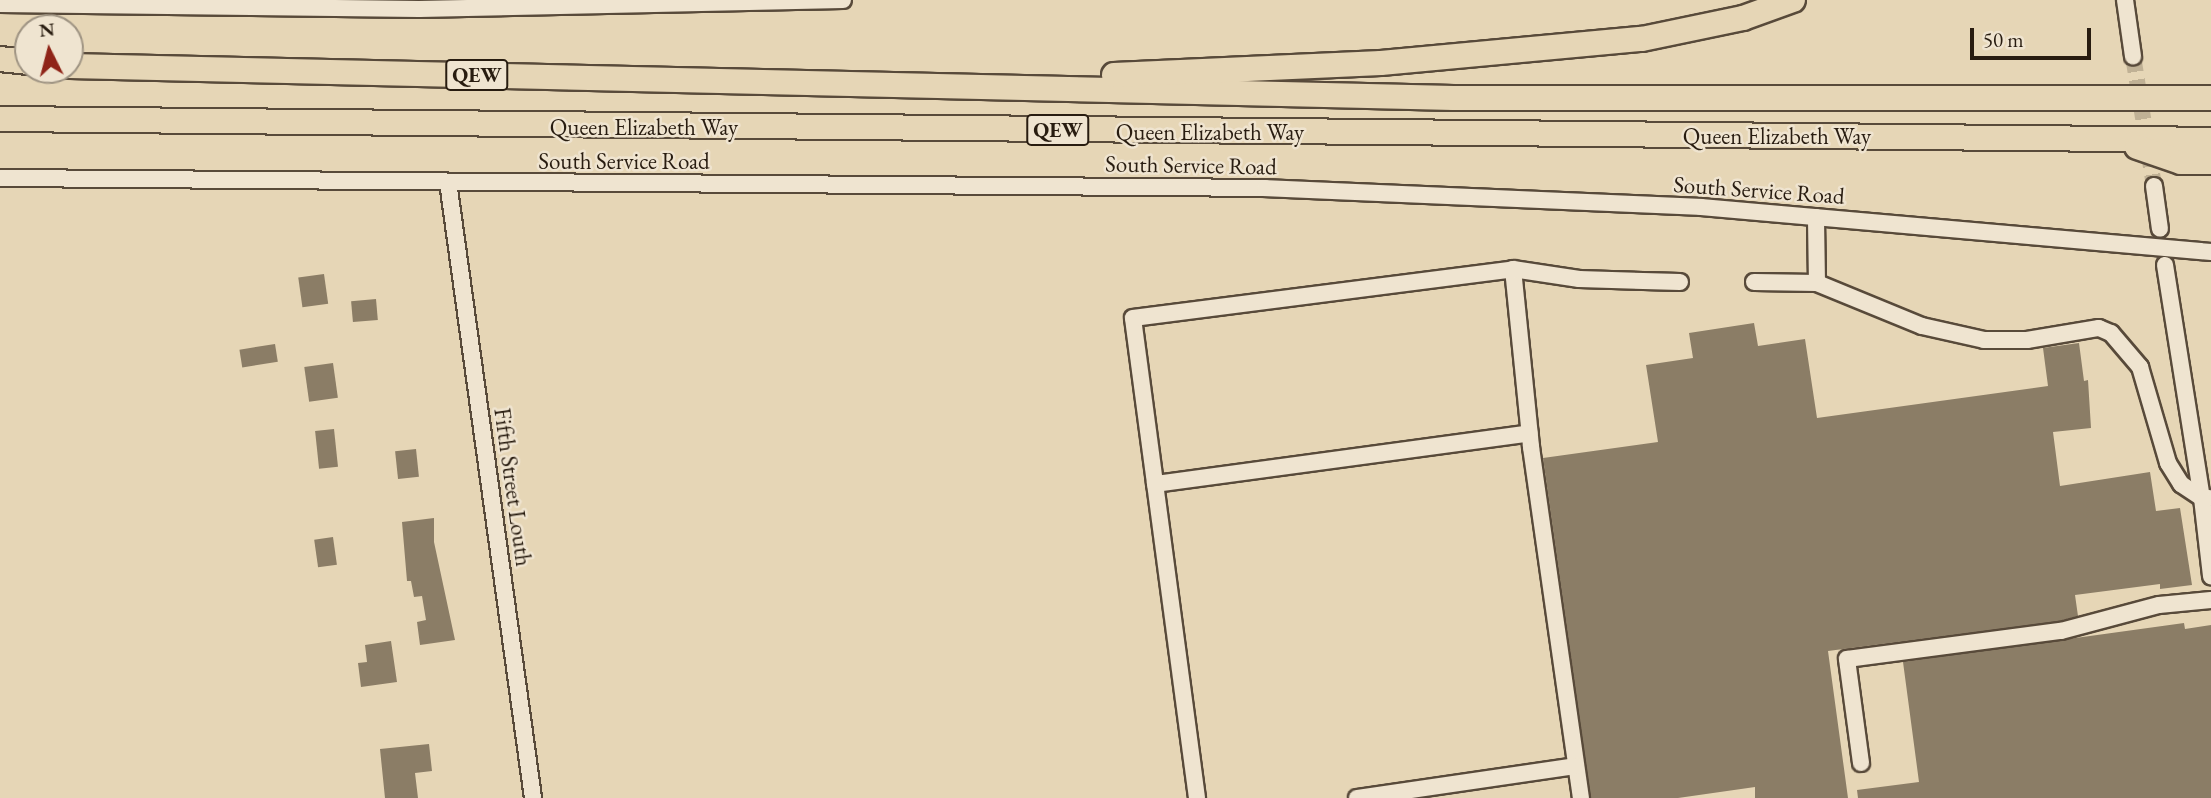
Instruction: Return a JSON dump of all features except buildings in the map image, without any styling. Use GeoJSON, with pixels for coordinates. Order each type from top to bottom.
{"type":"FeatureCollection","features":[{"type":"Feature","properties":{"kind":"highway"},"geometry":{"type":"LineString","coordinates":[[883,84],[1409,61],[1642,39],[1743,18],[1793,0]]}},
{"type":"Feature","properties":{"kind":"highway","name":"Queen Elizabeth Way"},"geometry":{"type":"LineString","coordinates":[[84,66],[1468,98],[2211,98]]}},
{"type":"Feature","properties":{"kind":"highway","name":"Queen Elizabeth Way"},"geometry":{"type":"LineString","coordinates":[[0,119],[2211,140]]}},
{"type":"Feature","properties":{"kind":"highway"},"geometry":{"type":"LineString","coordinates":[[2114,139],[2181,162],[2211,162]]}},
{"type":"Feature","properties":{"kind":"street"},"geometry":{"type":"LineString","coordinates":[[0,4],[418,5],[843,0]]}},
{"type":"Feature","properties":{"kind":"street"},"geometry":{"type":"LineString","coordinates":[[2125,0],[2133,56]]}},
{"type":"Feature","properties":{"kind":"street","name":"South Service Road"},"geometry":{"type":"LineString","coordinates":[[0,178],[1265,188],[1701,207],[2211,252]]}},
{"type":"Feature","properties":{"kind":"street","name":"Fifth Street Louth"},"geometry":{"type":"LineString","coordinates":[[448,182],[533,798]]}},
{"type":"Feature","properties":{"kind":"street"},"geometry":{"type":"LineString","coordinates":[[2154,186],[2161,229]]}},
{"type":"Feature","properties":{"kind":"street"},"geometry":{"type":"LineString","coordinates":[[1816,217],[1817,283]]}},
{"type":"Feature","properties":{"kind":"street"},"geometry":{"type":"LineString","coordinates":[[2165,265],[2206,498],[2211,576]]}},
{"type":"Feature","properties":{"kind":"street"},"geometry":{"type":"LineString","coordinates":[[1513,269],[1530,433],[1581,798]]}},
{"type":"Feature","properties":{"kind":"street"},"geometry":{"type":"LineString","coordinates":[[1197,798],[1133,318],[1513,269],[1579,279],[1680,282]]}},
{"type":"Feature","properties":{"kind":"street"},"geometry":{"type":"LineString","coordinates":[[1754,282],[1817,283],[1922,326],[1984,340],[2027,340],[2099,328],[2111,332],[2140,367],[2168,463],[2181,484],[2206,498]]}},
{"type":"Feature","properties":{"kind":"street"},"geometry":{"type":"LineString","coordinates":[[1155,484],[1530,433]]}},
{"type":"Feature","properties":{"kind":"street"},"geometry":{"type":"LineString","coordinates":[[1861,763],[1847,659],[2061,631],[2160,605],[2211,600]]}},
{"type":"Feature","properties":{"kind":"street"},"geometry":{"type":"LineString","coordinates":[[1357,798],[1576,766]]}},
{"type":"Feature","properties":{"kind":"tunnel"},"geometry":{"type":"LineString","coordinates":[[2133,56],[2154,186]]}}]}
